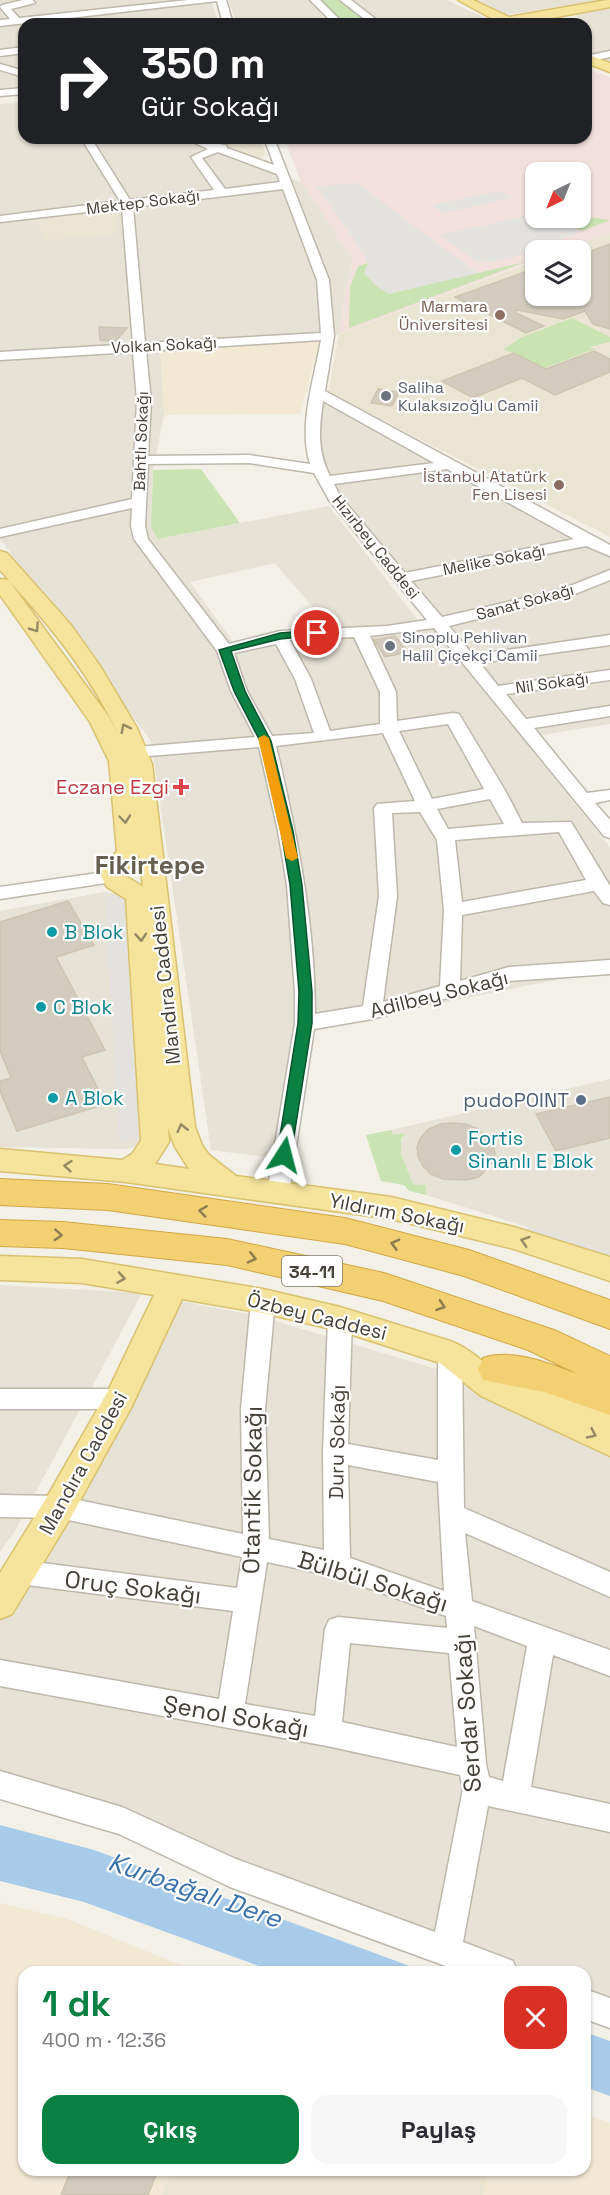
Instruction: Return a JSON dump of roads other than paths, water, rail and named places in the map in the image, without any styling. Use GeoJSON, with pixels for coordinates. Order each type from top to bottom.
{"type":"FeatureCollection","features":[{"type":"Feature","properties":{"kind":"highway"},"geometry":{"type":"LineString","coordinates":[[0,1184],[117,1184]]}},
{"type":"Feature","properties":{"kind":"highway","name":"34-11"},"geometry":{"type":"LineString","coordinates":[[0,1192],[117,1184],[345,1231],[469,1264],[610,1315]]}},
{"type":"Feature","properties":{"kind":"highway","name":"34-11"},"geometry":{"type":"LineString","coordinates":[[0,1233],[63,1235],[227,1252],[373,1285],[541,1340],[610,1372]]}},
{"type":"Feature","properties":{"kind":"highway"},"geometry":{"type":"LineString","coordinates":[[469,1264],[610,1306]]}},
{"type":"Feature","properties":{"kind":"highway"},"geometry":{"type":"LineString","coordinates":[[496,1369],[544,1377],[610,1400]]}},
{"type":"Feature","properties":{"kind":"main road"},"geometry":{"type":"LineString","coordinates":[[452,0],[497,18]]}},
{"type":"Feature","properties":{"kind":"main road"},"geometry":{"type":"LineString","coordinates":[[464,0],[499,18]]}},
{"type":"Feature","properties":{"kind":"main road"},"geometry":{"type":"LineString","coordinates":[[527,18],[603,2]]}},
{"type":"Feature","properties":{"kind":"main road"},"geometry":{"type":"LineString","coordinates":[[527,18],[532,17]]}},
{"type":"Feature","properties":{"kind":"main road"},"geometry":{"type":"LineString","coordinates":[[592,62],[610,70]]}},
{"type":"Feature","properties":{"kind":"main road","name":"Mandıra Caddesi"},"geometry":{"type":"LineString","coordinates":[[0,565],[55,618],[88,666],[121,720],[137,752],[181,1127],[190,1152],[207,1172],[231,1186]]}},
{"type":"Feature","properties":{"kind":"main road","name":"Mandıra Caddesi"},"geometry":{"type":"LineString","coordinates":[[0,565],[101,722],[120,761],[129,852],[119,875],[138,897],[155,1142],[154,1147],[142,1161],[117,1184]]}},
{"type":"Feature","properties":{"kind":"main road"},"geometry":{"type":"LineString","coordinates":[[119,875],[143,884],[152,870]]}},
{"type":"Feature","properties":{"kind":"main road","name":"Yıldırım Sokağı"},"geometry":{"type":"LineString","coordinates":[[0,1160],[117,1184],[231,1186],[391,1208],[514,1238],[610,1271]]}},
{"type":"Feature","properties":{"kind":"main road","name":"Özbey Caddesi"},"geometry":{"type":"LineString","coordinates":[[0,1268],[82,1271],[263,1301],[340,1319],[450,1354],[492,1387],[610,1442]]}},
{"type":"Feature","properties":{"kind":"main road","name":"Mandıra Caddesi"},"geometry":{"type":"LineString","coordinates":[[0,1603],[59,1507],[120,1399],[173,1286]]}},
{"type":"Feature","properties":{"kind":"main road"},"geometry":{"type":"LineString","coordinates":[[450,1354],[496,1369],[610,1419]]}},
{"type":"Feature","properties":{"kind":"street"},"geometry":{"type":"LineString","coordinates":[[16,21],[5,7],[30,3],[28,0]]}},
{"type":"Feature","properties":{"kind":"street"},"geometry":{"type":"LineString","coordinates":[[44,18],[213,0]]}},
{"type":"Feature","properties":{"kind":"street"},"geometry":{"type":"LineString","coordinates":[[221,0],[226,18]]}},
{"type":"Feature","properties":{"kind":"street"},"geometry":{"type":"LineString","coordinates":[[315,0],[333,18]]}},
{"type":"Feature","properties":{"kind":"street"},"geometry":{"type":"LineString","coordinates":[[345,0],[369,18]]}},
{"type":"Feature","properties":{"kind":"street"},"geometry":{"type":"LineString","coordinates":[[0,23],[16,21]]}},
{"type":"Feature","properties":{"kind":"street"},"geometry":{"type":"LineString","coordinates":[[0,53],[18,51]]}},
{"type":"Feature","properties":{"kind":"street"},"geometry":{"type":"LineString","coordinates":[[592,59],[610,54]]}},
{"type":"Feature","properties":{"kind":"street"},"geometry":{"type":"LineString","coordinates":[[0,66],[18,72]]}},
{"type":"Feature","properties":{"kind":"street"},"geometry":{"type":"LineString","coordinates":[[0,93],[18,91]]}},
{"type":"Feature","properties":{"kind":"street"},"geometry":{"type":"LineString","coordinates":[[0,102],[18,100]]}},
{"type":"Feature","properties":{"kind":"street"},"geometry":{"type":"LineString","coordinates":[[90,144],[127,204]]}},
{"type":"Feature","properties":{"kind":"street"},"geometry":{"type":"LineString","coordinates":[[208,144],[221,148]]}},
{"type":"Feature","properties":{"kind":"street"},"geometry":{"type":"LineString","coordinates":[[211,144],[281,170]]}},
{"type":"Feature","properties":{"kind":"street","name":"Hızırbey Caddesi"},"geometry":{"type":"LineString","coordinates":[[271,144],[323,280],[322,395]]}},
{"type":"Feature","properties":{"kind":"street"},"geometry":{"type":"LineString","coordinates":[[221,148],[196,157],[222,193]]}},
{"type":"Feature","properties":{"kind":"street","name":"Mektep Sokağı"},"geometry":{"type":"LineString","coordinates":[[4,215],[127,204],[287,185]]}},
{"type":"Feature","properties":{"kind":"street","name":"Bahtlı Sokağı"},"geometry":{"type":"LineString","coordinates":[[127,204],[144,401],[138,526],[141,539],[225,650],[239,691],[266,741],[287,831],[296,885],[305,992],[305,1023],[278,1193]]}},
{"type":"Feature","properties":{"kind":"street","name":"Hızırbey Caddesi"},"geometry":{"type":"LineString","coordinates":[[315,369],[322,337]]}},
{"type":"Feature","properties":{"kind":"street","name":"Volkan Sokağı"},"geometry":{"type":"LineString","coordinates":[[4,355],[322,337]]}},
{"type":"Feature","properties":{"kind":"street"},"geometry":{"type":"LineString","coordinates":[[0,341],[4,355]]}},
{"type":"Feature","properties":{"kind":"street","name":"Hızırbey Caddesi"},"geometry":{"type":"LineString","coordinates":[[330,370],[322,395],[312,444],[322,476],[334,497],[610,832]]}},
{"type":"Feature","properties":{"kind":"street"},"geometry":{"type":"LineString","coordinates":[[322,395],[447,465],[610,551]]}},
{"type":"Feature","properties":{"kind":"street"},"geometry":{"type":"LineString","coordinates":[[142,460],[249,459],[322,476],[447,465]]}},
{"type":"Feature","properties":{"kind":"street"},"geometry":{"type":"LineString","coordinates":[[0,533],[140,502]]}},
{"type":"Feature","properties":{"kind":"street","name":"Melike Sokağı"},"geometry":{"type":"LineString","coordinates":[[401,578],[588,541]]}},
{"type":"Feature","properties":{"kind":"street","name":"Sanat Sokağı"},"geometry":{"type":"LineString","coordinates":[[225,650],[280,636],[387,631],[438,623],[515,607],[565,593],[610,575]]}},
{"type":"Feature","properties":{"kind":"street"},"geometry":{"type":"LineString","coordinates":[[360,632],[388,693],[389,729],[426,806],[446,840],[453,910],[450,990]]}},
{"type":"Feature","properties":{"kind":"street"},"geometry":{"type":"LineString","coordinates":[[280,636],[303,679],[324,737]]}},
{"type":"Feature","properties":{"kind":"street"},"geometry":{"type":"LineString","coordinates":[[469,660],[610,639]]}},
{"type":"Feature","properties":{"kind":"street","name":"Nil Sokağı"},"geometry":{"type":"LineString","coordinates":[[495,691],[610,675]]}},
{"type":"Feature","properties":{"kind":"street"},"geometry":{"type":"LineString","coordinates":[[522,724],[610,711]]}},
{"type":"Feature","properties":{"kind":"street"},"geometry":{"type":"LineString","coordinates":[[137,752],[324,737],[453,718],[516,829]]}},
{"type":"Feature","properties":{"kind":"street"},"geometry":{"type":"LineString","coordinates":[[372,1012],[388,896],[383,808],[426,806],[497,792]]}},
{"type":"Feature","properties":{"kind":"street"},"geometry":{"type":"LineString","coordinates":[[583,799],[610,795]]}},
{"type":"Feature","properties":{"kind":"street"},"geometry":{"type":"LineString","coordinates":[[442,835],[565,826],[610,899]]}},
{"type":"Feature","properties":{"kind":"street"},"geometry":{"type":"LineString","coordinates":[[0,893],[119,875]]}},
{"type":"Feature","properties":{"kind":"street"},"geometry":{"type":"LineString","coordinates":[[453,910],[599,884]]}},
{"type":"Feature","properties":{"kind":"street","name":"Adilbey Sokağı"},"geometry":{"type":"LineString","coordinates":[[305,1023],[372,1012],[509,974],[610,967]]}},
{"type":"Feature","properties":{"kind":"street","name":"Otantik Sokağı"},"geometry":{"type":"LineString","coordinates":[[230,1714],[256,1548],[253,1409],[263,1301]]}},
{"type":"Feature","properties":{"kind":"street","name":"Duru Sokağı"},"geometry":{"type":"LineString","coordinates":[[337,1565],[335,1452],[340,1319]]}},
{"type":"Feature","properties":{"kind":"street","name":"Serdar Sokağı"},"geometry":{"type":"LineString","coordinates":[[446,1951],[474,1777],[451,1514],[450,1354]]}},
{"type":"Feature","properties":{"kind":"street"},"geometry":{"type":"LineString","coordinates":[[0,1399],[120,1399]]}},
{"type":"Feature","properties":{"kind":"street"},"geometry":{"type":"LineString","coordinates":[[335,1452],[451,1473]]}},
{"type":"Feature","properties":{"kind":"street","name":"Bülbül Sokağı"},"geometry":{"type":"LineString","coordinates":[[0,1506],[59,1507],[337,1565],[610,1663]]}},
{"type":"Feature","properties":{"kind":"street"},"geometry":{"type":"LineString","coordinates":[[451,1514],[610,1585]]}},
{"type":"Feature","properties":{"kind":"street","name":"Oruç Sokağı"},"geometry":{"type":"LineString","coordinates":[[19,1572],[247,1601]]}},
{"type":"Feature","properties":{"kind":"street"},"geometry":{"type":"LineString","coordinates":[[327,1731],[338,1629],[462,1642]]}},
{"type":"Feature","properties":{"kind":"street"},"geometry":{"type":"LineString","coordinates":[[515,1796],[542,1640]]}},
{"type":"Feature","properties":{"kind":"street","name":"Şenol Sokağı"},"geometry":{"type":"LineString","coordinates":[[0,1673],[327,1731],[474,1777],[515,1796],[610,1818]]}},
{"type":"Feature","properties":{"kind":"street"},"geometry":{"type":"LineString","coordinates":[[0,1785],[122,1821],[230,1872],[486,1966]]}},
{"type":"Feature","properties":{"kind":"street"},"geometry":{"type":"LineString","coordinates":[[591,2006],[610,2013]]}},
{"type":"Feature","properties":{"kind":"water","name":"Kurbağalı Dere"},"geometry":{"type":"Polygon","coordinates":[[[0,1825],[94,1850],[410,1966],[259,1966],[84,1902],[0,1881],[0,1825]]]}},
{"type":"Feature","properties":{"kind":"water"},"geometry":{"type":"Polygon","coordinates":[[[591,2034],[610,2041],[610,2096],[591,2089],[591,2034]]]}},
{"type":"Feature","properties":{"kind":"place","name":"Marmara Üniversitesi"},"geometry":{"type":"Point","coordinates":[500,315]}},
{"type":"Feature","properties":{"kind":"place","name":"Saliha Kulaksızoğlu Camii"},"geometry":{"type":"Point","coordinates":[386,396]}},
{"type":"Feature","properties":{"kind":"place","name":"İstanbul Atatürk Fen Lisesi"},"geometry":{"type":"Point","coordinates":[559,485]}},
{"type":"Feature","properties":{"kind":"place","name":"Sinoplu Pehlivan Halil Çiçekçi Camii"},"geometry":{"type":"Point","coordinates":[390,646]}},
{"type":"Feature","properties":{"kind":"place","name":"Eczane Ezgi"},"geometry":{"type":"Point","coordinates":[181,787]}},
{"type":"Feature","properties":{"kind":"place","name":"B Blok"},"geometry":{"type":"Point","coordinates":[52,932]}},
{"type":"Feature","properties":{"kind":"place","name":"C Blok"},"geometry":{"type":"Point","coordinates":[41,1007]}},
{"type":"Feature","properties":{"kind":"place","name":"A Blok"},"geometry":{"type":"Point","coordinates":[53,1098]}},
{"type":"Feature","properties":{"kind":"place","name":"pudoPOINT"},"geometry":{"type":"Point","coordinates":[581,1100]}},
{"type":"Feature","properties":{"kind":"place","name":"Fortis Sinanlı E Blok"},"geometry":{"type":"Point","coordinates":[456,1150]}},
{"type":"Feature","properties":{"kind":"district","name":"Fikirtepe"},"geometry":{"type":"Point","coordinates":[150,865]}}]}
